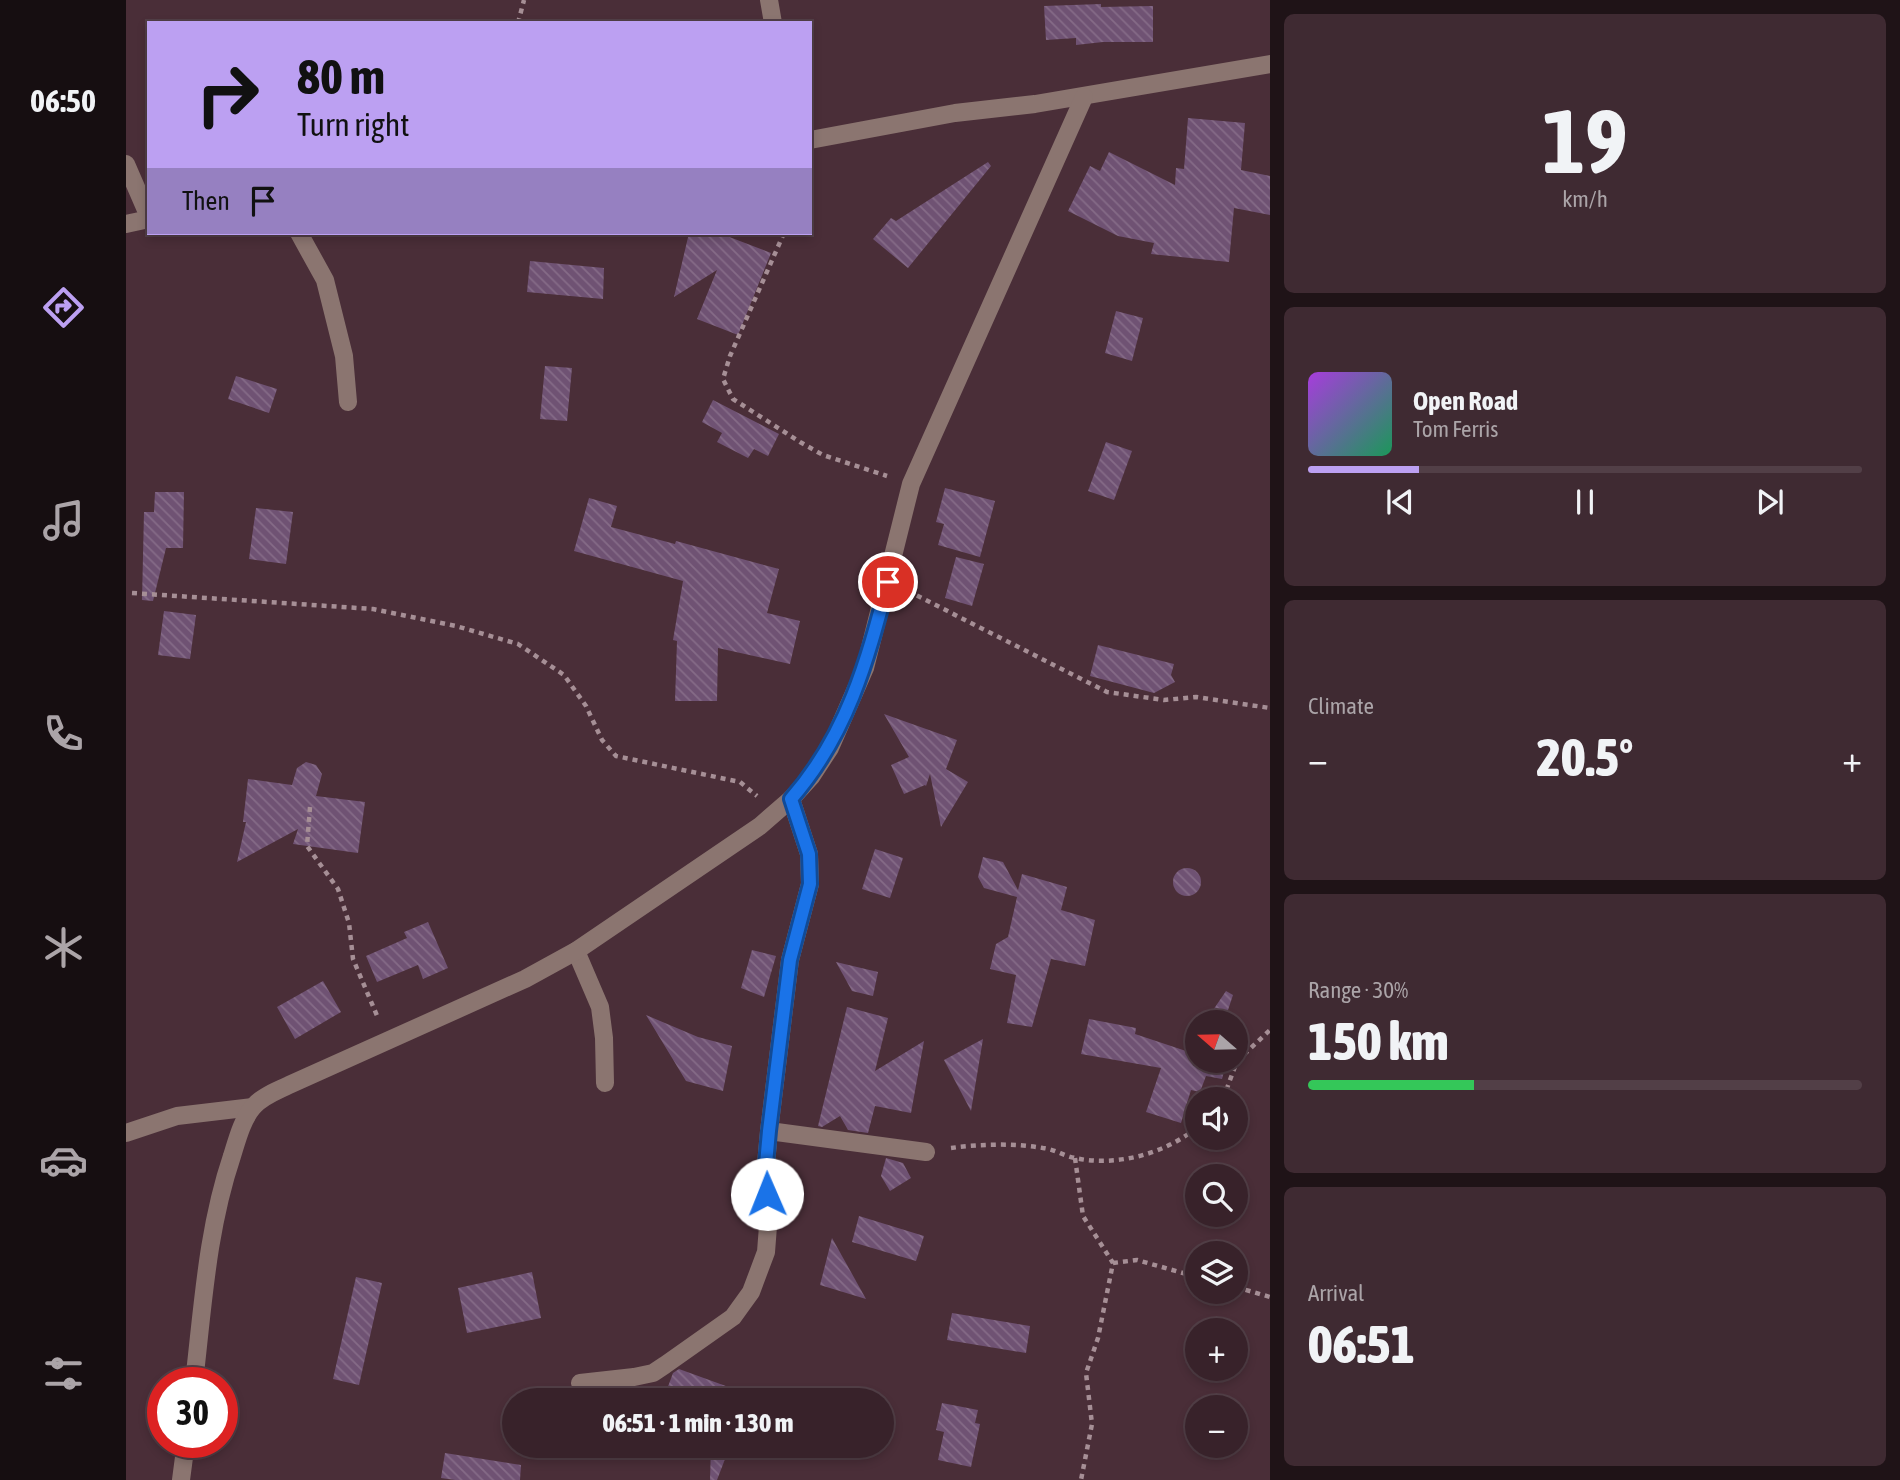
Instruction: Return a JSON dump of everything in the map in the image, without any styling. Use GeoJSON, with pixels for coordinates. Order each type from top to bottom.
{"type":"FeatureCollection","features":[{"type":"Feature","properties":{"kind":"street"},"geometry":{"type":"LineString","coordinates":[[769,0],[773,21]]}},
{"type":"Feature","properties":{"kind":"street"},"geometry":{"type":"LineString","coordinates":[[812,140],[955,113],[1084,97],[1270,64]]}},
{"type":"Feature","properties":{"kind":"street"},"geometry":{"type":"LineString","coordinates":[[196,1367],[209,1245],[216,1212],[240,1129],[253,1107],[279,1090],[525,979],[576,951],[760,826],[811,777],[830,748],[865,668],[911,484],[1084,97]]}},
{"type":"Feature","properties":{"kind":"street"},"geometry":{"type":"LineString","coordinates":[[126,164],[147,213]]}},
{"type":"Feature","properties":{"kind":"street"},"geometry":{"type":"LineString","coordinates":[[126,224],[147,219]]}},
{"type":"Feature","properties":{"kind":"street"},"geometry":{"type":"LineString","coordinates":[[300,235],[325,280],[344,356],[348,402]]}},
{"type":"Feature","properties":{"kind":"street"},"geometry":{"type":"LineString","coordinates":[[580,1382],[653,1373],[733,1317],[751,1292],[766,1252],[768,1213],[765,1175],[769,1131],[790,960],[810,884],[809,854],[791,799]]}},
{"type":"Feature","properties":{"kind":"street"},"geometry":{"type":"LineString","coordinates":[[576,951],[600,1007],[605,1083]]}},
{"type":"Feature","properties":{"kind":"street"},"geometry":{"type":"LineString","coordinates":[[126,1133],[177,1116],[253,1107]]}},
{"type":"Feature","properties":{"kind":"street"},"geometry":{"type":"LineString","coordinates":[[769,1131],[926,1152]]}},
{"type":"Feature","properties":{"kind":"street"},"geometry":{"type":"LineString","coordinates":[[181,1480],[184,1458]]}},
{"type":"Feature","properties":{"kind":"path"},"geometry":{"type":"LineString","coordinates":[[519,21],[524,0]]}},
{"type":"Feature","properties":{"kind":"path"},"geometry":{"type":"LineString","coordinates":[[783,235],[730,356],[723,379],[733,399],[823,455],[911,484]]}},
{"type":"Feature","properties":{"kind":"path"},"geometry":{"type":"LineString","coordinates":[[888,582],[1107,692],[1164,700],[1196,696],[1270,708]]}},
{"type":"Feature","properties":{"kind":"path"},"geometry":{"type":"LineString","coordinates":[[132,593],[373,609],[456,626],[518,644],[564,675],[586,706],[602,740],[616,756],[740,782],[777,812]]}},
{"type":"Feature","properties":{"kind":"path"},"geometry":{"type":"LineString","coordinates":[[310,807],[307,846],[338,889],[349,923],[353,959],[388,1042]]}},
{"type":"Feature","properties":{"kind":"path"},"geometry":{"type":"LineString","coordinates":[[1227,1087],[1237,1061],[1270,1030]]}},
{"type":"Feature","properties":{"kind":"path"},"geometry":{"type":"LineString","coordinates":[[926,1152],[977,1144],[1044,1148],[1075,1158],[1126,1160],[1185,1137]]}},
{"type":"Feature","properties":{"kind":"path"},"geometry":{"type":"LineString","coordinates":[[1075,1158],[1083,1216],[1113,1263],[1098,1338],[1086,1373],[1092,1424],[1081,1480]]}},
{"type":"Feature","properties":{"kind":"path"},"geometry":{"type":"LineString","coordinates":[[1113,1263],[1137,1260],[1185,1274]]}},
{"type":"Feature","properties":{"kind":"path"},"geometry":{"type":"LineString","coordinates":[[1248,1291],[1270,1297]]}},
{"type":"Feature","properties":{"kind":"building"},"geometry":{"type":"Polygon","coordinates":[[[1101,4],[1101,7],[1153,6],[1153,42],[1076,45],[1076,38],[1046,40],[1044,6],[1101,4]]]}},
{"type":"Feature","properties":{"kind":"building"},"geometry":{"type":"Polygon","coordinates":[[[1188,118],[1245,123],[1241,170],[1270,176],[1270,215],[1234,208],[1229,262],[1151,254],[1154,243],[1118,236],[1068,211],[1090,166],[1100,171],[1109,152],[1175,185],[1176,168],[1184,169],[1188,118]]]}},
{"type":"Feature","properties":{"kind":"building"},"geometry":{"type":"Polygon","coordinates":[[[988,162],[991,166],[908,268],[873,239],[891,218],[896,221],[988,162]]]}},
{"type":"Feature","properties":{"kind":"building"},"geometry":{"type":"Polygon","coordinates":[[[689,235],[724,235],[771,253],[738,335],[697,319],[717,270],[674,297],[689,235]]]}},
{"type":"Feature","properties":{"kind":"building"},"geometry":{"type":"Polygon","coordinates":[[[530,261],[604,268],[603,299],[527,292],[530,261]]]}},
{"type":"Feature","properties":{"kind":"building"},"geometry":{"type":"Polygon","coordinates":[[[1116,311],[1143,318],[1132,361],[1105,353],[1116,311]]]}},
{"type":"Feature","properties":{"kind":"building"},"geometry":{"type":"Polygon","coordinates":[[[545,366],[572,368],[567,421],[540,419],[545,366]]]}},
{"type":"Feature","properties":{"kind":"building"},"geometry":{"type":"Polygon","coordinates":[[[236,376],[277,389],[269,413],[228,399],[236,376]]]}},
{"type":"Feature","properties":{"kind":"building"},"geometry":{"type":"Polygon","coordinates":[[[713,400],[779,434],[768,456],[754,449],[748,458],[717,442],[722,433],[702,422],[713,400]]]}},
{"type":"Feature","properties":{"kind":"building"},"geometry":{"type":"Polygon","coordinates":[[[1106,442],[1132,451],[1114,500],[1088,491],[1106,442]]]}},
{"type":"Feature","properties":{"kind":"building"},"geometry":{"type":"Polygon","coordinates":[[[945,488],[995,501],[980,557],[938,545],[944,524],[936,522],[945,488]]]}},
{"type":"Feature","properties":{"kind":"building"},"geometry":{"type":"Polygon","coordinates":[[[155,492],[184,492],[183,548],[166,548],[153,601],[142,600],[144,512],[154,512],[155,492]]]}},
{"type":"Feature","properties":{"kind":"building"},"geometry":{"type":"Polygon","coordinates":[[[589,498],[617,506],[611,527],[675,544],[676,541],[779,569],[767,613],[800,621],[790,664],[718,648],[717,701],[675,701],[677,641],[673,640],[683,581],[574,551],[589,498]]]}},
{"type":"Feature","properties":{"kind":"building"},"geometry":{"type":"Polygon","coordinates":[[[256,508],[293,512],[286,564],[249,559],[256,508]]]}},
{"type":"Feature","properties":{"kind":"building"},"geometry":{"type":"Polygon","coordinates":[[[956,557],[984,564],[972,606],[945,598],[956,557]]]}},
{"type":"Feature","properties":{"kind":"building"},"geometry":{"type":"Polygon","coordinates":[[[164,611],[196,615],[190,659],[158,655],[164,611]]]}},
{"type":"Feature","properties":{"kind":"building"},"geometry":{"type":"Polygon","coordinates":[[[1098,645],[1174,664],[1171,675],[1175,682],[1154,693],[1090,676],[1098,645]]]}},
{"type":"Feature","properties":{"kind":"building"},"geometry":{"type":"Polygon","coordinates":[[[884,714],[957,740],[946,769],[968,782],[941,827],[930,774],[926,786],[904,794],[891,765],[909,757],[884,714]]]}},
{"type":"Feature","properties":{"kind":"building"},"geometry":{"type":"Polygon","coordinates":[[[306,762],[316,765],[322,774],[316,796],[365,802],[358,853],[293,844],[298,829],[237,862],[246,822],[243,822],[248,779],[292,785],[297,768],[306,762]]]}},
{"type":"Feature","properties":{"kind":"building"},"geometry":{"type":"Polygon","coordinates":[[[875,849],[903,858],[890,898],[862,889],[875,849]]]}},
{"type":"Feature","properties":{"kind":"building"},"geometry":{"type":"Polygon","coordinates":[[[983,857],[1003,862],[1018,890],[1022,874],[1067,887],[1061,910],[1095,920],[1085,966],[1051,959],[1032,1027],[1007,1023],[1016,975],[990,969],[996,944],[1008,937],[1017,897],[984,888],[978,877],[983,857]]]}},
{"type":"Feature","properties":{"kind":"building"},"geometry":{"type":"Polygon","coordinates":[[[1187,868],[1197,872],[1201,882],[1197,892],[1187,896],[1177,892],[1173,882],[1177,872],[1187,868]]]}},
{"type":"Feature","properties":{"kind":"building"},"geometry":{"type":"Polygon","coordinates":[[[428,922],[448,968],[423,979],[418,965],[377,982],[366,956],[407,938],[404,932],[428,922]]]}},
{"type":"Feature","properties":{"kind":"building"},"geometry":{"type":"Polygon","coordinates":[[[752,950],[776,956],[764,997],[741,988],[752,950]]]}},
{"type":"Feature","properties":{"kind":"building"},"geometry":{"type":"Polygon","coordinates":[[[836,962],[878,972],[873,996],[852,991],[836,962]]]}},
{"type":"Feature","properties":{"kind":"building"},"geometry":{"type":"Polygon","coordinates":[[[323,981],[341,1012],[295,1039],[277,1007],[323,981]]]}},
{"type":"Feature","properties":{"kind":"building"},"geometry":{"type":"Polygon","coordinates":[[[1226,991],[1233,995],[1228,1010],[1213,1010],[1226,991]]]}},
{"type":"Feature","properties":{"kind":"building"},"geometry":{"type":"Polygon","coordinates":[[[847,1007],[888,1018],[875,1071],[924,1041],[911,1113],[875,1106],[868,1133],[848,1130],[840,1116],[822,1127],[818,1126],[847,1007]]]}},
{"type":"Feature","properties":{"kind":"building"},"geometry":{"type":"Polygon","coordinates":[[[646,1015],[698,1037],[732,1046],[723,1091],[686,1081],[646,1015]]]}},
{"type":"Feature","properties":{"kind":"building"},"geometry":{"type":"Polygon","coordinates":[[[1089,1019],[1136,1028],[1135,1034],[1185,1051],[1185,1073],[1224,1073],[1222,1079],[1206,1076],[1202,1087],[1185,1087],[1185,1110],[1181,1123],[1146,1112],[1161,1068],[1081,1054],[1089,1019]]]}},
{"type":"Feature","properties":{"kind":"building"},"geometry":{"type":"Polygon","coordinates":[[[983,1039],[971,1111],[944,1060],[983,1039]]]}},
{"type":"Feature","properties":{"kind":"building"},"geometry":{"type":"Polygon","coordinates":[[[886,1158],[903,1163],[911,1178],[890,1191],[881,1176],[886,1158]]]}},
{"type":"Feature","properties":{"kind":"building"},"geometry":{"type":"Polygon","coordinates":[[[859,1216],[924,1236],[916,1261],[852,1242],[859,1216]]]}},
{"type":"Feature","properties":{"kind":"building"},"geometry":{"type":"Polygon","coordinates":[[[832,1238],[866,1299],[820,1285],[832,1238]]]}},
{"type":"Feature","properties":{"kind":"building"},"geometry":{"type":"Polygon","coordinates":[[[532,1272],[541,1318],[467,1333],[458,1288],[532,1272]]]}},
{"type":"Feature","properties":{"kind":"building"},"geometry":{"type":"Polygon","coordinates":[[[356,1277],[382,1283],[359,1385],[333,1379],[356,1277]]]}},
{"type":"Feature","properties":{"kind":"building"},"geometry":{"type":"Polygon","coordinates":[[[952,1313],[1030,1326],[1026,1353],[947,1340],[952,1313]]]}},
{"type":"Feature","properties":{"kind":"building"},"geometry":{"type":"Polygon","coordinates":[[[679,1369],[731,1388],[667,1388],[673,1373],[679,1369]]]}},
{"type":"Feature","properties":{"kind":"building"},"geometry":{"type":"Polygon","coordinates":[[[942,1403],[978,1410],[975,1423],[980,1424],[971,1467],[938,1460],[944,1432],[936,1430],[942,1403]]]}},
{"type":"Feature","properties":{"kind":"building"},"geometry":{"type":"Polygon","coordinates":[[[445,1453],[521,1465],[520,1480],[441,1478],[445,1453]]]}},
{"type":"Feature","properties":{"kind":"building"},"geometry":{"type":"Polygon","coordinates":[[[711,1458],[725,1458],[717,1480],[710,1480],[711,1458]]]}},
{"type":"Feature","properties":{"kind":"route"},"geometry":{"type":"LineString","coordinates":[[767,1194],[765,1175],[769,1131],[790,960],[810,884],[809,854],[791,799],[811,777],[830,748],[847,711],[865,668],[888,582]]}}]}
